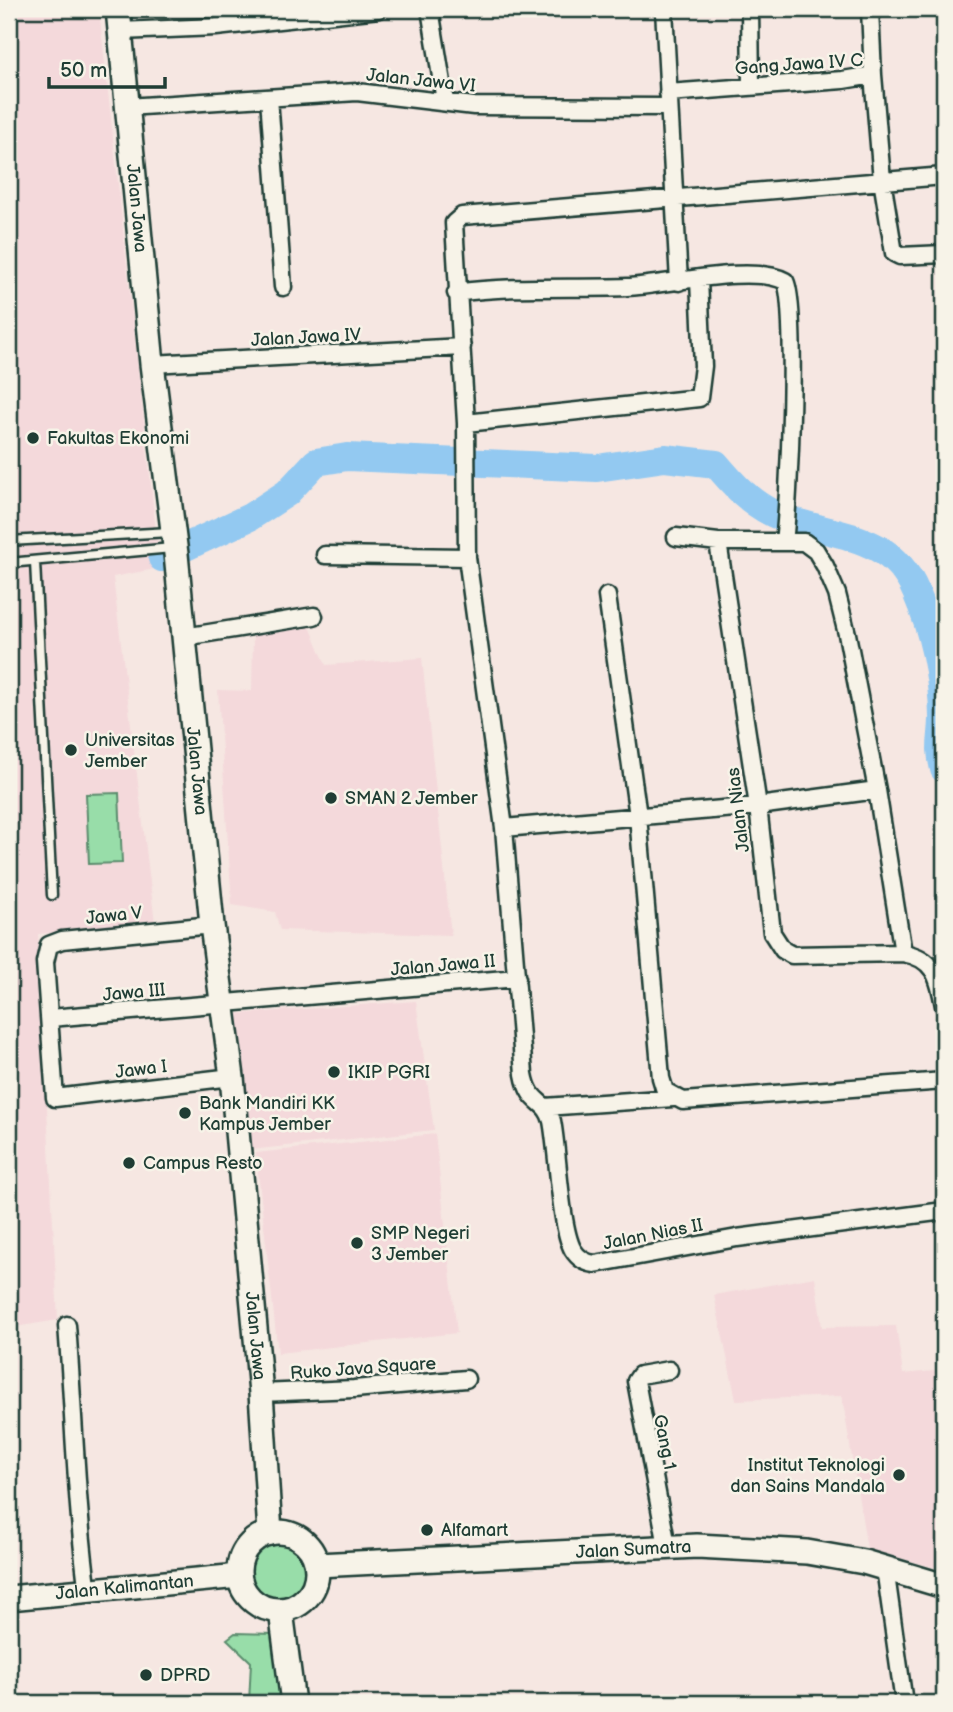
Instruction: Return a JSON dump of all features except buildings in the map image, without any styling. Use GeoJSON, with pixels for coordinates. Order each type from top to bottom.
{"type":"FeatureCollection","features":[{"type":"Feature","properties":{"kind":"main road","name":"Jalan Jawa"},"geometry":{"type":"LineString","coordinates":[[119,20],[152,364],[175,546],[212,925],[232,1077],[261,1393],[270,1533]]}},
{"type":"Feature","properties":{"kind":"main road"},"geometry":{"type":"LineString","coordinates":[[270,1533],[288,1534],[298,1539],[311,1549],[317,1565],[317,1582],[309,1596],[291,1609],[270,1610],[254,1601],[239,1576],[247,1548],[260,1536],[270,1533]]}},
{"type":"Feature","properties":{"kind":"main road","name":"Jalan Sumatra"},"geometry":{"type":"LineString","coordinates":[[317,1565],[580,1554],[667,1546],[807,1552],[885,1568],[944,1586]]}},
{"type":"Feature","properties":{"kind":"main road","name":"Jalan Kalimantan"},"geometry":{"type":"LineString","coordinates":[[9,1598],[88,1593],[239,1576]]}},
{"type":"Feature","properties":{"kind":"main road"},"geometry":{"type":"LineString","coordinates":[[281,1611],[293,1703]]}},
{"type":"Feature","properties":{"kind":"street"},"geometry":{"type":"LineString","coordinates":[[119,20],[216,27],[379,9]]}},
{"type":"Feature","properties":{"kind":"street"},"geometry":{"type":"LineString","coordinates":[[430,9],[445,101]]}},
{"type":"Feature","properties":{"kind":"street"},"geometry":{"type":"LineString","coordinates":[[664,9],[679,282]]}},
{"type":"Feature","properties":{"kind":"street"},"geometry":{"type":"LineString","coordinates":[[750,9],[751,86]]}},
{"type":"Feature","properties":{"kind":"street"},"geometry":{"type":"LineString","coordinates":[[870,9],[873,75]]}},
{"type":"Feature","properties":{"kind":"street","name":"Gang Jawa IV C"},"geometry":{"type":"LineString","coordinates":[[668,100],[751,86],[843,80],[873,75],[883,180],[894,253],[900,256],[944,254]]}},
{"type":"Feature","properties":{"kind":"street","name":"Jalan Jawa VI"},"geometry":{"type":"LineString","coordinates":[[127,107],[357,92],[495,106],[668,100]]}},
{"type":"Feature","properties":{"kind":"street"},"geometry":{"type":"LineString","coordinates":[[269,98],[283,287]]}},
{"type":"Feature","properties":{"kind":"street"},"geometry":{"type":"LineString","coordinates":[[673,198],[944,176]]}},
{"type":"Feature","properties":{"kind":"street","name":"Jalan Jawa II"},"geometry":{"type":"LineString","coordinates":[[222,1004],[517,978],[504,828],[467,557],[466,423],[456,293],[454,223],[462,216],[673,198]]}},
{"type":"Feature","properties":{"kind":"street"},"geometry":{"type":"LineString","coordinates":[[456,293],[509,287],[619,287],[748,274],[770,275],[788,284],[792,331],[785,534]]}},
{"type":"Feature","properties":{"kind":"street"},"geometry":{"type":"LineString","coordinates":[[466,423],[699,398],[703,366],[699,280]]}},
{"type":"Feature","properties":{"kind":"street","name":"Jalan Jawa IV"},"geometry":{"type":"LineString","coordinates":[[152,364],[462,346]]}},
{"type":"Feature","properties":{"kind":"street"},"geometry":{"type":"LineString","coordinates":[[676,537],[718,542],[785,534],[804,542],[816,551],[832,580],[847,634],[877,790],[903,953]]}},
{"type":"Feature","properties":{"kind":"street","name":"Jalan Nias"},"geometry":{"type":"LineString","coordinates":[[718,542],[758,806],[770,924],[783,950],[796,956],[903,953],[940,966],[944,1006]]}},
{"type":"Feature","properties":{"kind":"street"},"geometry":{"type":"LineString","coordinates":[[326,555],[467,557]]}},
{"type":"Feature","properties":{"kind":"street"},"geometry":{"type":"LineString","coordinates":[[607,596],[638,816],[661,1078],[665,1091],[673,1098]]}},
{"type":"Feature","properties":{"kind":"street"},"geometry":{"type":"LineString","coordinates":[[184,637],[314,616]]}},
{"type":"Feature","properties":{"kind":"street"},"geometry":{"type":"LineString","coordinates":[[504,828],[758,806],[877,790]]}},
{"type":"Feature","properties":{"kind":"street","name":"Jawa V"},"geometry":{"type":"LineString","coordinates":[[50,1018],[47,948],[58,940],[212,925]]}},
{"type":"Feature","properties":{"kind":"street","name":"Jalan Nias II"},"geometry":{"type":"LineString","coordinates":[[517,978],[526,1084],[533,1100],[545,1107],[554,1128],[569,1239],[578,1255],[589,1263],[737,1238],[944,1210]]}},
{"type":"Feature","properties":{"kind":"street","name":"Jawa III"},"geometry":{"type":"LineString","coordinates":[[50,1018],[222,1004]]}},
{"type":"Feature","properties":{"kind":"street","name":"Jawa I"},"geometry":{"type":"LineString","coordinates":[[50,1018],[55,1098],[232,1077]]}},
{"type":"Feature","properties":{"kind":"street"},"geometry":{"type":"LineString","coordinates":[[545,1107],[673,1098],[683,1101],[944,1081]]}},
{"type":"Feature","properties":{"kind":"street"},"geometry":{"type":"LineString","coordinates":[[67,1325],[74,1404],[77,1503],[88,1593]]}},
{"type":"Feature","properties":{"kind":"street","name":"Gang 1"},"geometry":{"type":"LineString","coordinates":[[667,1546],[635,1381],[640,1375],[669,1370]]}},
{"type":"Feature","properties":{"kind":"street","name":"Ruko Java Square"},"geometry":{"type":"LineString","coordinates":[[261,1393],[354,1390],[466,1379]]}},
{"type":"Feature","properties":{"kind":"street"},"geometry":{"type":"LineString","coordinates":[[885,1568],[904,1703]]}},
{"type":"Feature","properties":{"kind":"lane"},"geometry":{"type":"LineString","coordinates":[[9,541],[175,546]]}},
{"type":"Feature","properties":{"kind":"lane"},"geometry":{"type":"LineString","coordinates":[[9,563],[175,546]]}},
{"type":"Feature","properties":{"kind":"lane"},"geometry":{"type":"LineString","coordinates":[[36,562],[52,895]]}},
{"type":"Feature","properties":{"kind":"shaded area","name":"Universitas Jember"},"geometry":{"type":"Polygon","coordinates":[[[9,9],[99,9],[160,568],[113,577],[155,923],[38,934],[58,1320],[9,1328],[9,9]]]}},
{"type":"Feature","properties":{"kind":"shaded area","name":"SMAN 2 Jember"},"geometry":{"type":"Polygon","coordinates":[[[309,624],[326,665],[422,658],[451,935],[280,930],[275,912],[232,905],[218,690],[252,691],[253,633],[309,624]]]}},
{"type":"Feature","properties":{"kind":"shaded area","name":"IKIP PGRI"},"geometry":{"type":"Polygon","coordinates":[[[416,1001],[434,1130],[250,1150],[235,1014],[416,1001]]]}},
{"type":"Feature","properties":{"kind":"shaded area","name":"SMP Negeri 3 Jember"},"geometry":{"type":"Polygon","coordinates":[[[435,1134],[457,1333],[278,1353],[256,1153],[435,1134]]]}},
{"type":"Feature","properties":{"kind":"shaded area","name":"Institut Teknologi dan Sains Mandala"},"geometry":{"type":"Polygon","coordinates":[[[815,1277],[822,1327],[896,1326],[903,1374],[944,1370],[944,1570],[867,1549],[842,1396],[736,1400],[714,1295],[815,1277]]]}},
{"type":"Feature","properties":{"kind":"green space"},"geometry":{"type":"Polygon","coordinates":[[[119,793],[122,863],[89,864],[86,794],[119,793]]]}},
{"type":"Feature","properties":{"kind":"green space"},"geometry":{"type":"Polygon","coordinates":[[[278,1532],[293,1535],[305,1544],[314,1556],[317,1571],[314,1586],[305,1598],[293,1607],[278,1610],[263,1607],[251,1598],[242,1586],[239,1571],[242,1556],[251,1544],[263,1535],[278,1532]]]}},
{"type":"Feature","properties":{"kind":"green space"},"geometry":{"type":"Polygon","coordinates":[[[235,1633],[275,1634],[286,1703],[249,1703],[251,1662],[227,1639],[235,1633]]]}},
{"type":"Feature","properties":{"kind":"waterway"},"geometry":{"type":"LineString","coordinates":[[162,558],[250,517],[287,493],[316,462],[347,457],[597,468],[665,458],[716,464],[741,492],[763,508],[792,521],[873,545],[890,556],[904,571],[922,606],[936,653],[941,685],[941,748],[944,769]]}},
{"type":"Feature","properties":{"kind":"place","name":"Fakultas Ekonomi"},"geometry":{"type":"Point","coordinates":[33,438]}},
{"type":"Feature","properties":{"kind":"place","name":"Universitas Jember"},"geometry":{"type":"Point","coordinates":[71,750]}},
{"type":"Feature","properties":{"kind":"place","name":"SMAN 2 Jember"},"geometry":{"type":"Point","coordinates":[331,798]}},
{"type":"Feature","properties":{"kind":"place","name":"IKIP PGRI"},"geometry":{"type":"Point","coordinates":[334,1072]}},
{"type":"Feature","properties":{"kind":"place","name":"Bank Mandiri KK Kampus Jember"},"geometry":{"type":"Point","coordinates":[185,1113]}},
{"type":"Feature","properties":{"kind":"place","name":"Campus Resto"},"geometry":{"type":"Point","coordinates":[129,1163]}},
{"type":"Feature","properties":{"kind":"place","name":"SMP Negeri 3 Jember"},"geometry":{"type":"Point","coordinates":[357,1243]}},
{"type":"Feature","properties":{"kind":"place","name":"Institut Teknologi dan Sains Mandala"},"geometry":{"type":"Point","coordinates":[899,1475]}},
{"type":"Feature","properties":{"kind":"place","name":"Alfamart"},"geometry":{"type":"Point","coordinates":[427,1530]}},
{"type":"Feature","properties":{"kind":"place","name":"DPRD"},"geometry":{"type":"Point","coordinates":[146,1675]}}]}
